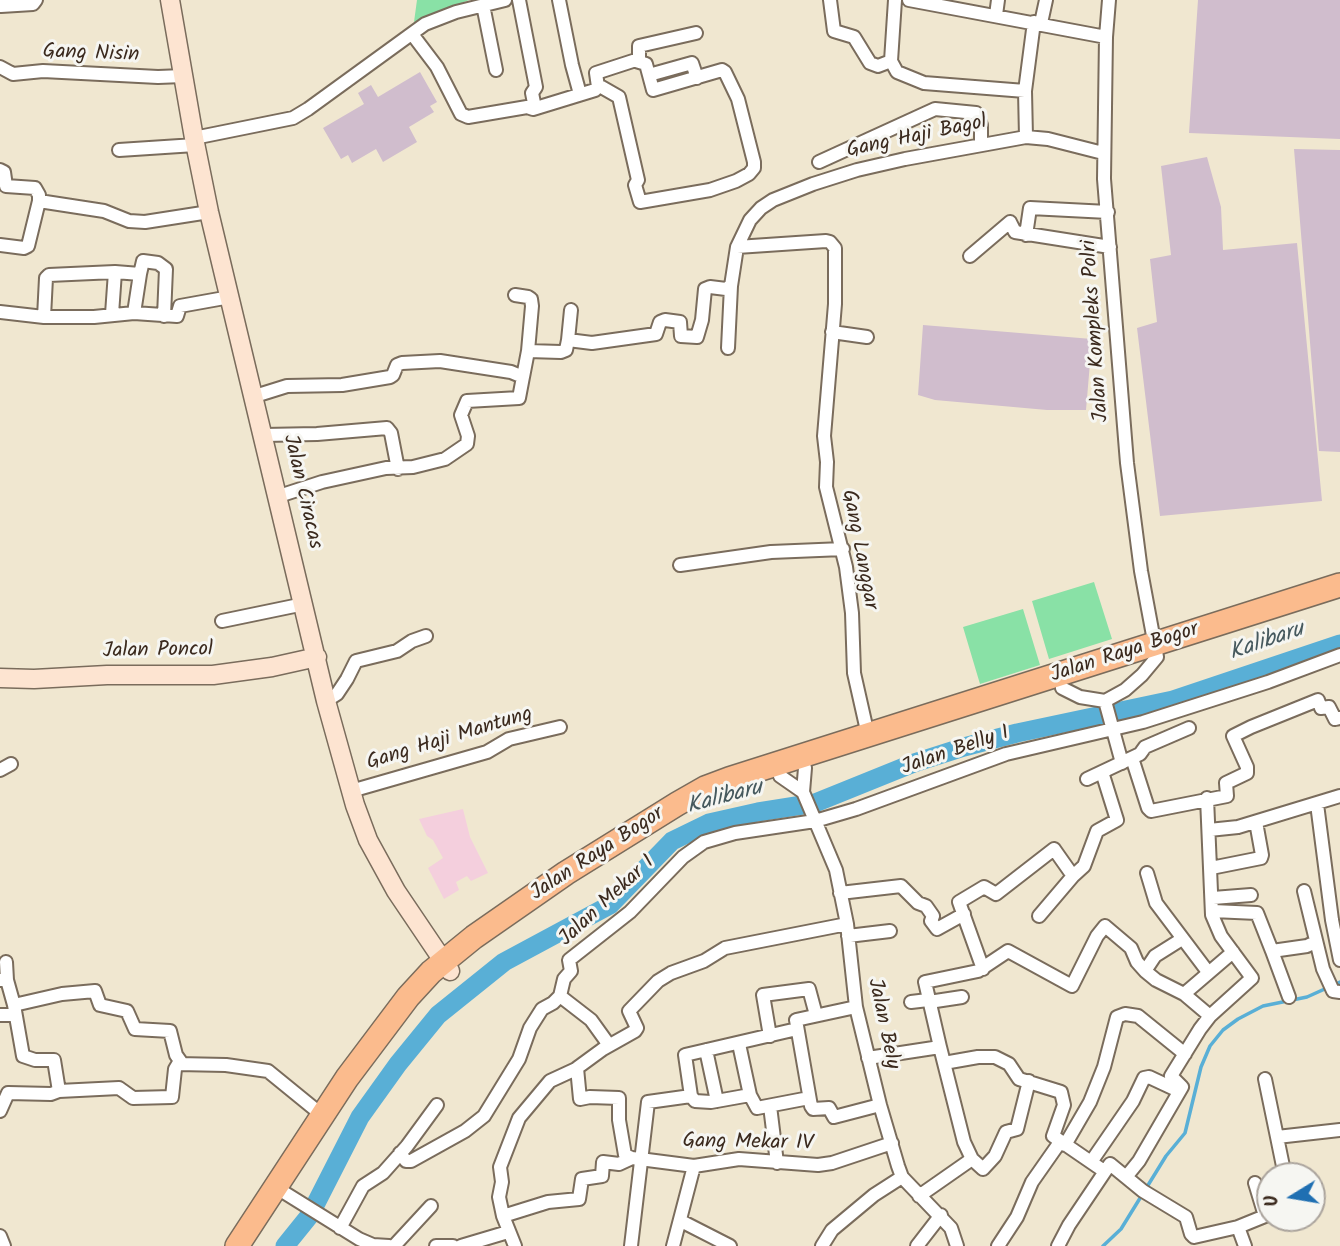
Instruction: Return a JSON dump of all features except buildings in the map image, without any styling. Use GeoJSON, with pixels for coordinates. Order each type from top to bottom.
{"type":"FeatureCollection","features":[{"type":"Feature","properties":{"kind":"highway","name":"Jalan Raya Bogor"},"geometry":{"type":"LineString","coordinates":[[250,1246],[295,1199],[411,1013],[446,966],[474,937],[578,866],[677,804],[715,784],[778,770],[1062,688],[1340,585]]}},
{"type":"Feature","properties":{"kind":"highway","name":"Jalan Raya Bogor"},"geometry":{"type":"LineString","coordinates":[[803,762],[868,735],[1340,599]]}},
{"type":"Feature","properties":{"kind":"highway","name":"Jalan Raya Bogor"},"geometry":{"type":"LineString","coordinates":[[237,1246],[347,1077],[408,996],[446,966]]}},
{"type":"Feature","properties":{"kind":"street"},"geometry":{"type":"LineString","coordinates":[[0,3],[1,6],[33,4],[36,0]]}},
{"type":"Feature","properties":{"kind":"street","name":"Jalan Ciracas"},"geometry":{"type":"LineString","coordinates":[[170,0],[209,212],[326,701],[351,791],[368,840],[446,966]]}},
{"type":"Feature","properties":{"kind":"street"},"geometry":{"type":"LineString","coordinates":[[119,150],[194,142],[299,115],[412,33],[436,19],[505,0]]}},
{"type":"Feature","properties":{"kind":"street"},"geometry":{"type":"LineString","coordinates":[[519,0],[536,87],[532,93],[536,108]]}},
{"type":"Feature","properties":{"kind":"street"},"geometry":{"type":"LineString","coordinates":[[559,0],[580,94]]}},
{"type":"Feature","properties":{"kind":"street"},"geometry":{"type":"LineString","coordinates":[[830,0],[834,31],[854,37],[866,59],[874,65],[891,61]]}},
{"type":"Feature","properties":{"kind":"street"},"geometry":{"type":"LineString","coordinates":[[895,0],[891,61],[897,72],[924,83],[1025,91]]}},
{"type":"Feature","properties":{"kind":"street"},"geometry":{"type":"LineString","coordinates":[[909,0],[944,2],[1106,37]]}},
{"type":"Feature","properties":{"kind":"street"},"geometry":{"type":"LineString","coordinates":[[996,15],[998,0]]}},
{"type":"Feature","properties":{"kind":"street"},"geometry":{"type":"LineString","coordinates":[[1026,137],[1025,91],[1038,23],[1046,0]]}},
{"type":"Feature","properties":{"kind":"street","name":"Jalan Kompleks Polri"},"geometry":{"type":"LineString","coordinates":[[1109,0],[1103,153],[1127,463],[1141,571],[1156,651]]}},
{"type":"Feature","properties":{"kind":"street"},"geometry":{"type":"LineString","coordinates":[[483,5],[495,71]]}},
{"type":"Feature","properties":{"kind":"street"},"geometry":{"type":"LineString","coordinates":[[412,33],[437,67],[465,117],[527,107],[536,108],[595,90],[598,85],[598,71],[636,61],[640,57],[639,46],[696,33]]}},
{"type":"Feature","properties":{"kind":"street"},"geometry":{"type":"LineString","coordinates":[[598,85],[619,97],[638,180],[635,185],[641,202],[710,190],[749,174],[754,167],[737,99],[726,73],[722,70],[653,90],[646,65],[636,61]]}},
{"type":"Feature","properties":{"kind":"street","name":"Gang Nisin"},"geometry":{"type":"LineString","coordinates":[[0,67],[15,74],[43,71],[183,76]]}},
{"type":"Feature","properties":{"kind":"street"},"geometry":{"type":"LineString","coordinates":[[819,162],[935,109],[976,113],[981,125],[981,144]]}},
{"type":"Feature","properties":{"kind":"street","name":"Gang Haji Bagol"},"geometry":{"type":"LineString","coordinates":[[737,247],[750,220],[773,200],[857,170],[1026,137],[1048,139],[1103,153]]}},
{"type":"Feature","properties":{"kind":"street"},"geometry":{"type":"LineString","coordinates":[[0,170],[4,172],[6,186],[34,188],[39,195],[28,246],[24,248],[0,245]]}},
{"type":"Feature","properties":{"kind":"street"},"geometry":{"type":"LineString","coordinates":[[39,201],[104,211],[129,222],[209,212]]}},
{"type":"Feature","properties":{"kind":"street"},"geometry":{"type":"LineString","coordinates":[[1026,235],[1030,208],[1108,212]]}},
{"type":"Feature","properties":{"kind":"street"},"geometry":{"type":"LineString","coordinates":[[970,256],[1009,222],[1015,232],[1026,235],[1110,247]]}},
{"type":"Feature","properties":{"kind":"street","name":"Gang Langgar"},"geometry":{"type":"LineString","coordinates":[[737,247],[826,241],[834,245],[836,267],[824,436],[826,487],[843,549],[852,613],[854,673],[868,735]]}},
{"type":"Feature","properties":{"kind":"street"},"geometry":{"type":"LineString","coordinates":[[728,348],[731,286],[737,247]]}},
{"type":"Feature","properties":{"kind":"street"},"geometry":{"type":"LineString","coordinates":[[134,313],[143,261],[158,262],[166,269],[164,316]]}},
{"type":"Feature","properties":{"kind":"street"},"geometry":{"type":"LineString","coordinates":[[111,314],[115,272]]}},
{"type":"Feature","properties":{"kind":"street"},"geometry":{"type":"LineString","coordinates":[[44,317],[46,278],[49,275],[115,272],[140,274]]}},
{"type":"Feature","properties":{"kind":"street"},"geometry":{"type":"LineString","coordinates":[[568,340],[592,343],[656,334],[660,323],[665,320],[680,322],[682,337],[695,338],[699,335],[705,289],[726,289],[731,286]]}},
{"type":"Feature","properties":{"kind":"street"},"geometry":{"type":"LineString","coordinates":[[279,496],[321,482],[445,459],[466,445],[468,436],[461,415],[467,401],[519,398],[533,315],[531,299],[515,295]]}},
{"type":"Feature","properties":{"kind":"street"},"geometry":{"type":"LineString","coordinates":[[0,312],[44,317],[94,317],[134,313],[177,316],[180,306],[230,296]]}},
{"type":"Feature","properties":{"kind":"street"},"geometry":{"type":"LineString","coordinates":[[528,351],[564,352],[567,349],[571,310]]}},
{"type":"Feature","properties":{"kind":"street"},"geometry":{"type":"LineString","coordinates":[[832,332],[867,337]]}},
{"type":"Feature","properties":{"kind":"street"},"geometry":{"type":"LineString","coordinates":[[255,396],[287,386],[342,385],[390,377],[397,365],[402,363],[440,361],[511,372],[523,377]]}},
{"type":"Feature","properties":{"kind":"street"},"geometry":{"type":"LineString","coordinates":[[264,435],[387,428],[391,433],[392,468]]}},
{"type":"Feature","properties":{"kind":"street"},"geometry":{"type":"LineString","coordinates":[[680,565],[771,552],[843,549]]}},
{"type":"Feature","properties":{"kind":"street"},"geometry":{"type":"LineString","coordinates":[[222,621],[304,604]]}},
{"type":"Feature","properties":{"kind":"street"},"geometry":{"type":"LineString","coordinates":[[326,701],[337,694],[356,661],[397,651],[426,636]]}},
{"type":"Feature","properties":{"kind":"street"},"geometry":{"type":"LineString","coordinates":[[1108,714],[1125,690],[1142,676],[1156,651]]}},
{"type":"Feature","properties":{"kind":"street","name":"Jalan Belly I"},"geometry":{"type":"LineString","coordinates":[[813,817],[856,809],[1108,714],[1143,722],[1268,682],[1340,655]]}},
{"type":"Feature","properties":{"kind":"street","name":"Jalan Poncol"},"geometry":{"type":"LineString","coordinates":[[0,678],[213,675],[272,667],[317,657]]}},
{"type":"Feature","properties":{"kind":"street"},"geometry":{"type":"LineString","coordinates":[[1062,688],[1108,714],[1149,811],[1227,796],[1226,783],[1247,774],[1247,767],[1233,739],[1234,735],[1318,701],[1321,708],[1330,708],[1335,719],[1340,718]]}},
{"type":"Feature","properties":{"kind":"street","name":"Gang Haji Mantung"},"geometry":{"type":"LineString","coordinates":[[351,791],[487,752],[509,739],[560,727]]}},
{"type":"Feature","properties":{"kind":"street"},"geometry":{"type":"LineString","coordinates":[[1087,779],[1142,752],[1146,747],[1189,728]]}},
{"type":"Feature","properties":{"kind":"street","name":"Jalan Bely"},"geometry":{"type":"LineString","coordinates":[[803,762],[804,795],[829,850],[847,930],[856,1007],[880,1105],[902,1177],[942,1215],[951,1228],[957,1246]]}},
{"type":"Feature","properties":{"kind":"street"},"geometry":{"type":"LineString","coordinates":[[778,770],[804,795]]}},
{"type":"Feature","properties":{"kind":"street"},"geometry":{"type":"LineString","coordinates":[[1039,916],[1084,866],[1097,831],[1117,820],[1102,772]]}},
{"type":"Feature","properties":{"kind":"street"},"geometry":{"type":"LineString","coordinates":[[1209,830],[1256,822],[1340,796]]}},
{"type":"Feature","properties":{"kind":"street"},"geometry":{"type":"LineString","coordinates":[[1126,1177],[1139,1161],[1180,1091],[1182,1084],[1171,1076],[1210,1016],[1252,977],[1221,936],[1212,915],[1207,798]]}},
{"type":"Feature","properties":{"kind":"street"},"geometry":{"type":"LineString","coordinates":[[1317,804],[1340,960]]}},
{"type":"Feature","properties":{"kind":"street","name":"Jalan Mekar I"},"geometry":{"type":"LineString","coordinates":[[400,1153],[406,1161],[411,1161],[465,1131],[484,1116],[519,1059],[530,1028],[542,1009],[560,996],[565,979],[571,971],[569,960],[630,912],[694,848],[704,842],[813,817]]}},
{"type":"Feature","properties":{"kind":"street"},"geometry":{"type":"LineString","coordinates":[[1211,868],[1261,858],[1256,822]]}},
{"type":"Feature","properties":{"kind":"street"},"geometry":{"type":"LineString","coordinates":[[983,969],[959,902],[984,887],[996,894],[1054,849],[1073,876]]}},
{"type":"Feature","properties":{"kind":"street"},"geometry":{"type":"LineString","coordinates":[[1147,873],[1156,903],[1208,972]]}},
{"type":"Feature","properties":{"kind":"street"},"geometry":{"type":"LineString","coordinates":[[840,893],[901,886],[918,903],[926,906],[933,916],[931,921],[936,929],[964,914]]}},
{"type":"Feature","properties":{"kind":"street"},"geometry":{"type":"LineString","coordinates":[[1304,891],[1315,942],[1333,987]]}},
{"type":"Feature","properties":{"kind":"street"},"geometry":{"type":"LineString","coordinates":[[1213,904],[1251,895]]}},
{"type":"Feature","properties":{"kind":"street"},"geometry":{"type":"LineString","coordinates":[[1213,904],[1257,913],[1289,997]]}},
{"type":"Feature","properties":{"kind":"street"},"geometry":{"type":"LineString","coordinates":[[1029,1081],[1017,1129],[1006,1132],[995,1156],[982,1169],[972,1160],[956,1115],[925,982],[983,969],[1008,951],[1072,986],[1097,936],[1105,926],[1131,948],[1137,962],[1145,971],[1156,980],[1184,994],[1210,1016]]}},
{"type":"Feature","properties":{"kind":"street"},"geometry":{"type":"LineString","coordinates":[[514,1246],[499,1197],[502,1182],[500,1167],[519,1118],[550,1081],[576,1069],[609,1045],[637,1030],[629,1011],[658,981],[671,973],[704,961],[725,948],[847,930],[890,931]]}},
{"type":"Feature","properties":{"kind":"street"},"geometry":{"type":"LineString","coordinates":[[1145,971],[1155,956],[1182,939]]}},
{"type":"Feature","properties":{"kind":"street"},"geometry":{"type":"LineString","coordinates":[[1272,951],[1307,946],[1315,942]]}},
{"type":"Feature","properties":{"kind":"street"},"geometry":{"type":"LineString","coordinates":[[1184,994],[1233,952]]}},
{"type":"Feature","properties":{"kind":"street"},"geometry":{"type":"LineString","coordinates":[[4,960],[3,980],[15,1010],[23,1056],[34,1060],[54,1060],[59,1091]]}},
{"type":"Feature","properties":{"kind":"street"},"geometry":{"type":"LineString","coordinates":[[770,1036],[763,995],[809,989],[816,1015]]}},
{"type":"Feature","properties":{"kind":"street"},"geometry":{"type":"LineString","coordinates":[[0,1015],[62,994],[95,991],[100,1005],[127,1011],[135,1029],[169,1030],[176,1055],[181,1062],[261,1069],[273,1075],[322,1115]]}},
{"type":"Feature","properties":{"kind":"street"},"geometry":{"type":"LineString","coordinates":[[560,996],[591,1020],[609,1045]]}},
{"type":"Feature","properties":{"kind":"street"},"geometry":{"type":"LineString","coordinates":[[911,1002],[962,997]]}},
{"type":"Feature","properties":{"kind":"street"},"geometry":{"type":"LineString","coordinates":[[856,1007],[796,1021],[811,1108],[830,1108],[834,1117],[880,1105]]}},
{"type":"Feature","properties":{"kind":"street"},"geometry":{"type":"LineString","coordinates":[[998,1246],[1017,1217],[1032,1182],[1090,1102],[1104,1067],[1117,1017],[1125,1014],[1138,1016],[1185,1054]]}},
{"type":"Feature","properties":{"kind":"street"},"geometry":{"type":"LineString","coordinates":[[750,1095],[717,1101],[696,1101],[691,1096],[684,1057],[797,1030]]}},
{"type":"Feature","properties":{"kind":"street"},"geometry":{"type":"LineString","coordinates":[[740,1044],[750,1095],[756,1108],[809,1098]]}},
{"type":"Feature","properties":{"kind":"street"},"geometry":{"type":"LineString","coordinates":[[868,1058],[940,1047]]}},
{"type":"Feature","properties":{"kind":"street"},"geometry":{"type":"LineString","coordinates":[[706,1050],[717,1101]]}},
{"type":"Feature","properties":{"kind":"street"},"geometry":{"type":"LineString","coordinates":[[944,1063],[990,1056],[1007,1062],[1019,1079],[1052,1087],[1063,1094],[1064,1105],[1053,1131],[1060,1142],[1104,1171]]}},
{"type":"Feature","properties":{"kind":"street"},"geometry":{"type":"LineString","coordinates":[[0,1111],[8,1093],[51,1094],[59,1091],[119,1088],[133,1098],[172,1097],[175,1069],[181,1062]]}},
{"type":"Feature","properties":{"kind":"street"},"geometry":{"type":"LineString","coordinates":[[576,1069],[580,1099],[619,1098],[619,1120],[625,1155],[637,1159]]}},
{"type":"Feature","properties":{"kind":"street"},"geometry":{"type":"LineString","coordinates":[[1091,1163],[1133,1101],[1144,1079],[1149,1077],[1180,1091]]}},
{"type":"Feature","properties":{"kind":"street"},"geometry":{"type":"LineString","coordinates":[[1265,1079],[1282,1162]]}},
{"type":"Feature","properties":{"kind":"street"},"geometry":{"type":"LineString","coordinates":[[631,1246],[637,1159],[648,1102],[691,1096]]}},
{"type":"Feature","properties":{"kind":"street"},"geometry":{"type":"LineString","coordinates":[[336,1226],[363,1186],[383,1173],[437,1105]]}},
{"type":"Feature","properties":{"kind":"street"},"geometry":{"type":"LineString","coordinates":[[770,1106],[777,1163]]}},
{"type":"Feature","properties":{"kind":"street"},"geometry":{"type":"LineString","coordinates":[[1277,1137],[1340,1130]]}},
{"type":"Feature","properties":{"kind":"street","name":"Gang Mekar IV"},"geometry":{"type":"LineString","coordinates":[[637,1159],[694,1166],[739,1159],[809,1165],[832,1163],[892,1143]]}},
{"type":"Feature","properties":{"kind":"street"},"geometry":{"type":"LineString","coordinates":[[503,1216],[548,1202],[579,1199],[582,1180],[602,1176],[603,1163],[620,1164],[637,1159]]}},
{"type":"Feature","properties":{"kind":"street"},"geometry":{"type":"LineString","coordinates":[[919,1196],[972,1160]]}},
{"type":"Feature","properties":{"kind":"street"},"geometry":{"type":"LineString","coordinates":[[1058,1246],[1104,1171],[1111,1165],[1145,1192],[1186,1217],[1194,1237],[1238,1227],[1256,1220]]}},
{"type":"Feature","properties":{"kind":"street"},"geometry":{"type":"LineString","coordinates":[[673,1246],[694,1166]]}},
{"type":"Feature","properties":{"kind":"street"},"geometry":{"type":"LineString","coordinates":[[822,1246],[832,1230],[874,1195],[902,1177]]}},
{"type":"Feature","properties":{"kind":"street"},"geometry":{"type":"LineString","coordinates":[[295,1199],[355,1242],[373,1246],[392,1246],[431,1206]]}},
{"type":"Feature","properties":{"kind":"street"},"geometry":{"type":"LineString","coordinates":[[917,1246],[942,1215]]}},
{"type":"Feature","properties":{"kind":"street"},"geometry":{"type":"LineString","coordinates":[[681,1221],[730,1246]]}},
{"type":"Feature","properties":{"kind":"street"},"geometry":{"type":"LineString","coordinates":[[1238,1227],[1245,1246]]}},
{"type":"Feature","properties":{"kind":"street"},"geometry":{"type":"LineString","coordinates":[[461,1246],[508,1232]]}},
{"type":"Feature","properties":{"kind":"street"},"geometry":{"type":"LineString","coordinates":[[0,1236],[4,1246]]}},
{"type":"Feature","properties":{"kind":"street"},"geometry":{"type":"LineString","coordinates":[[436,1246],[453,1246]]}},
{"type":"Feature","properties":{"kind":"shaded area"},"geometry":{"type":"Polygon","coordinates":[[[1198,0],[1340,0],[1340,139],[1189,133],[1198,0]]]}},
{"type":"Feature","properties":{"kind":"shaded area"},"geometry":{"type":"Polygon","coordinates":[[[420,72],[437,102],[430,106],[434,112],[409,127],[417,142],[383,162],[376,149],[352,163],[348,155],[341,159],[323,128],[364,104],[358,93],[371,85],[378,97],[420,72]]]}},
{"type":"Feature","properties":{"kind":"shaded area"},"geometry":{"type":"Polygon","coordinates":[[[1294,149],[1340,150],[1340,452],[1319,451],[1294,149]]]}},
{"type":"Feature","properties":{"kind":"shaded area"},"geometry":{"type":"Polygon","coordinates":[[[1207,157],[1221,207],[1223,250],[1297,243],[1322,501],[1160,516],[1137,328],[1157,322],[1150,259],[1171,255],[1161,166],[1207,157]]]}},
{"type":"Feature","properties":{"kind":"shaded area"},"geometry":{"type":"Polygon","coordinates":[[[923,325],[1092,339],[1086,410],[1047,410],[935,400],[918,395],[923,325]]]}},
{"type":"Feature","properties":{"kind":"shaded area"},"geometry":{"type":"Polygon","coordinates":[[[463,809],[470,837],[488,873],[471,881],[467,876],[456,882],[459,890],[444,899],[428,868],[443,858],[419,819],[463,809]]]}},
{"type":"Feature","properties":{"kind":"green space"},"geometry":{"type":"Polygon","coordinates":[[[417,0],[469,0],[414,22],[417,0]]]}},
{"type":"Feature","properties":{"kind":"green space"},"geometry":{"type":"Polygon","coordinates":[[[1094,582],[1112,639],[1049,659],[1032,601],[1094,582]]]}},
{"type":"Feature","properties":{"kind":"green space"},"geometry":{"type":"Polygon","coordinates":[[[1023,609],[1040,665],[980,684],[963,627],[1023,609]]]}},
{"type":"Feature","properties":{"kind":"waterway","name":"Kalibaru"},"geometry":{"type":"LineString","coordinates":[[285,1246],[310,1215],[360,1117],[438,1015],[504,962],[610,905],[672,841],[709,823],[815,803],[914,763],[964,747],[1173,700],[1340,644]]}},
{"type":"Feature","properties":{"kind":"waterway"},"geometry":{"type":"LineString","coordinates":[[1103,1246],[1121,1229],[1166,1156],[1185,1133],[1201,1067],[1210,1046],[1223,1030],[1263,1006],[1307,997],[1340,982]]}}]}
